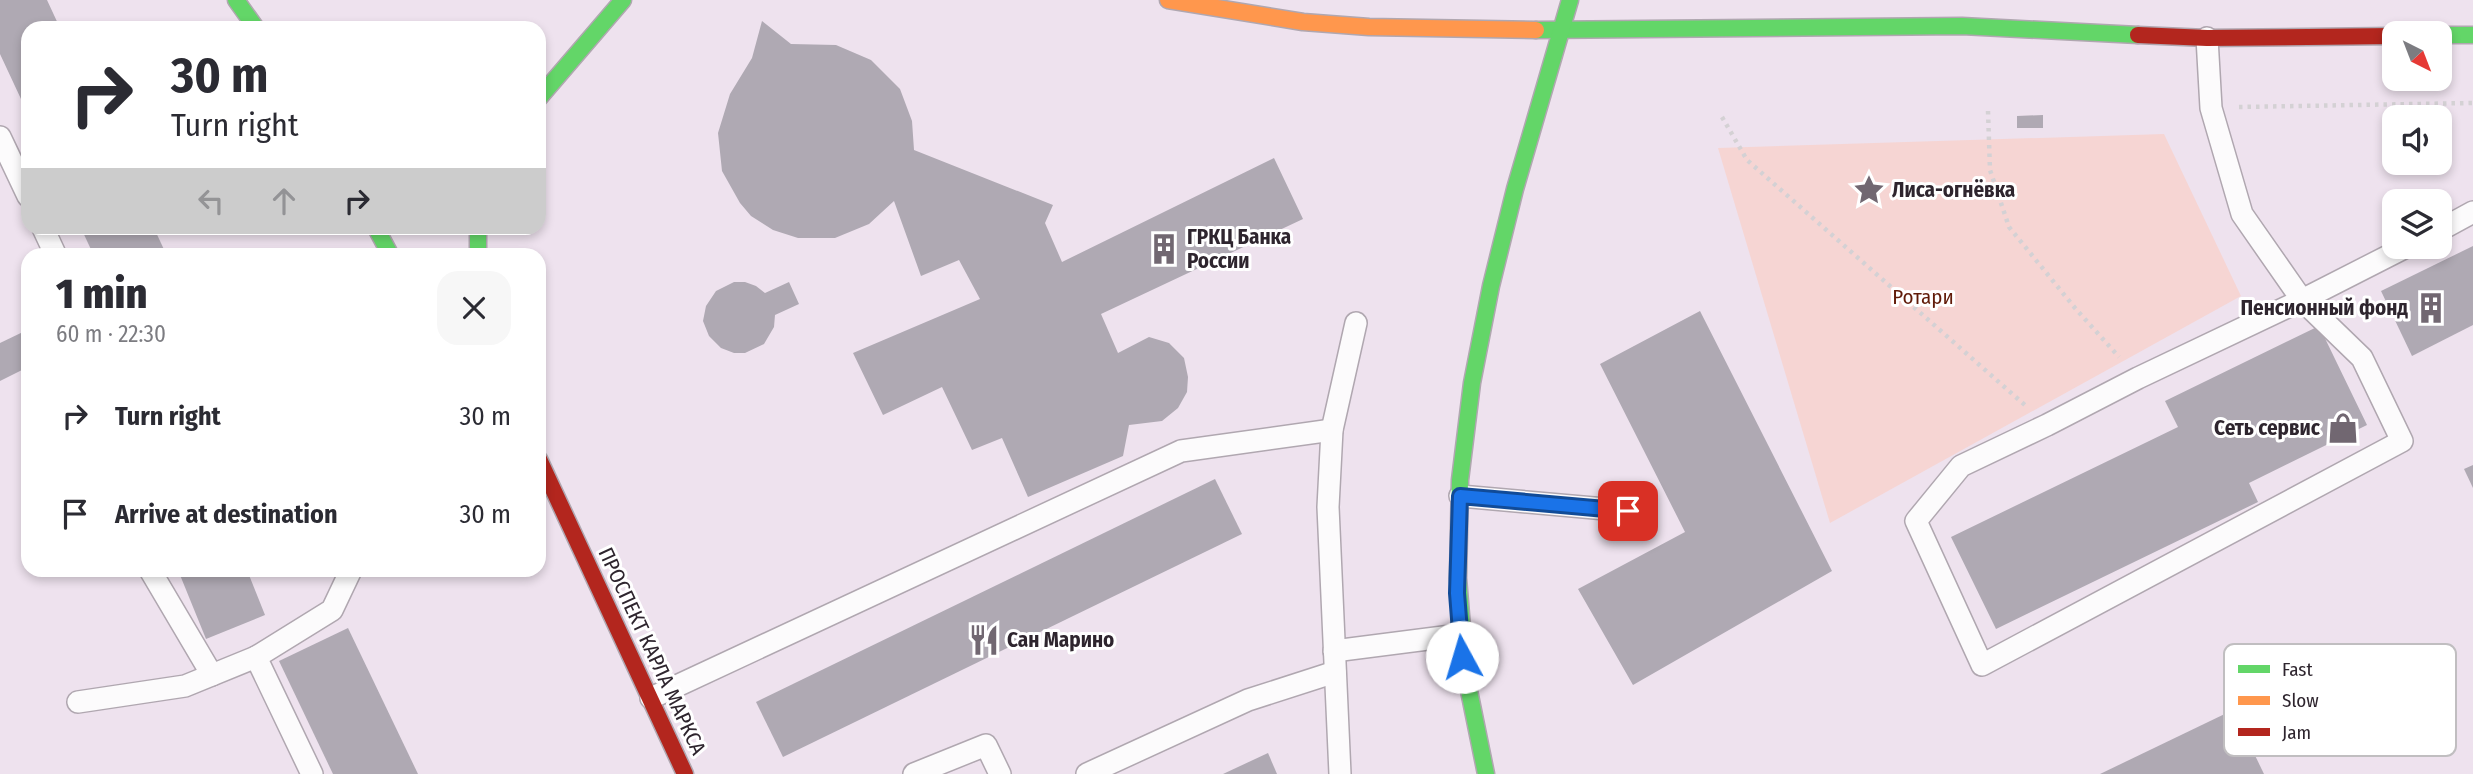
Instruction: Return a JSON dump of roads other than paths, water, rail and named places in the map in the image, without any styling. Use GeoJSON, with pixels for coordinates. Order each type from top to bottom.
{"type":"FeatureCollection","features":[{"type":"Feature","properties":{"kind":"main road"},"geometry":{"type":"LineString","coordinates":[[236,0],[251,21]]}},
{"type":"Feature","properties":{"kind":"main road"},"geometry":{"type":"LineString","coordinates":[[546,89],[623,0]]}},
{"type":"Feature","properties":{"kind":"main road"},"geometry":{"type":"LineString","coordinates":[[1168,0],[1234,12],[1369,27],[1561,30],[1962,26],[2207,38],[2382,36]]}},
{"type":"Feature","properties":{"kind":"main road"},"geometry":{"type":"LineString","coordinates":[[1486,774],[1468,702],[1459,635],[1457,550],[1474,364],[1510,202],[1570,0]]}},
{"type":"Feature","properties":{"kind":"main road"},"geometry":{"type":"LineString","coordinates":[[2452,36],[2473,35]]}},
{"type":"Feature","properties":{"kind":"main road"},"geometry":{"type":"LineString","coordinates":[[546,475],[580,545]]}},
{"type":"Feature","properties":{"kind":"main road"},"geometry":{"type":"LineString","coordinates":[[546,494],[580,545]]}},
{"type":"Feature","properties":{"kind":"main road","name":"ПРОСПЕКТ КАРЛА МАРКСА"},"geometry":{"type":"LineString","coordinates":[[580,545],[685,774]]}},
{"type":"Feature","properties":{"kind":"lane"},"geometry":{"type":"LineString","coordinates":[[2207,38],[2211,108],[2242,214],[2302,300],[2362,358],[2402,441],[1982,665],[1916,521],[1961,466],[2137,378],[2302,300],[2382,259]]}},
{"type":"Feature","properties":{"kind":"lane"},"geometry":{"type":"LineString","coordinates":[[0,137],[21,181]]}},
{"type":"Feature","properties":{"kind":"lane"},"geometry":{"type":"LineString","coordinates":[[2452,223],[2473,212]]}},
{"type":"Feature","properties":{"kind":"lane"},"geometry":{"type":"LineString","coordinates":[[1340,774],[1328,507],[1332,430],[1356,323]]}},
{"type":"Feature","properties":{"kind":"lane"},"geometry":{"type":"LineString","coordinates":[[651,698],[1181,452],[1332,430]]}},
{"type":"Feature","properties":{"kind":"lane"},"geometry":{"type":"LineString","coordinates":[[1460,496],[1628,511]]}},
{"type":"Feature","properties":{"kind":"lane"},"geometry":{"type":"LineString","coordinates":[[154,577],[212,675]]}},
{"type":"Feature","properties":{"kind":"lane"},"geometry":{"type":"LineString","coordinates":[[78,702],[185,686],[256,657],[332,610],[348,577]]}},
{"type":"Feature","properties":{"kind":"lane"},"geometry":{"type":"LineString","coordinates":[[1087,774],[1335,662],[1459,635]]}},
{"type":"Feature","properties":{"kind":"lane"},"geometry":{"type":"LineString","coordinates":[[256,657],[312,774]]}},
{"type":"Feature","properties":{"kind":"lane"},"geometry":{"type":"LineString","coordinates":[[914,774],[986,745],[1000,774]]}},
{"type":"Feature","properties":{"kind":"place","name":"Лиса-огнёвка"},"geometry":{"type":"Point","coordinates":[1869,190]}},
{"type":"Feature","properties":{"kind":"place","name":"ГРКЦ Банка России"},"geometry":{"type":"Point","coordinates":[1164,249]}},
{"type":"Feature","properties":{"kind":"place","name":"Пенсионный фонд"},"geometry":{"type":"Point","coordinates":[2431,308]}},
{"type":"Feature","properties":{"kind":"place","name":"Сеть сервис"},"geometry":{"type":"Point","coordinates":[2343,428]}},
{"type":"Feature","properties":{"kind":"place","name":"Сан Марино"},"geometry":{"type":"Point","coordinates":[984,640]}},
{"type":"Feature","properties":{"kind":"park label","name":"Ротари"},"geometry":{"type":"Point","coordinates":[1923,297]}}]}
